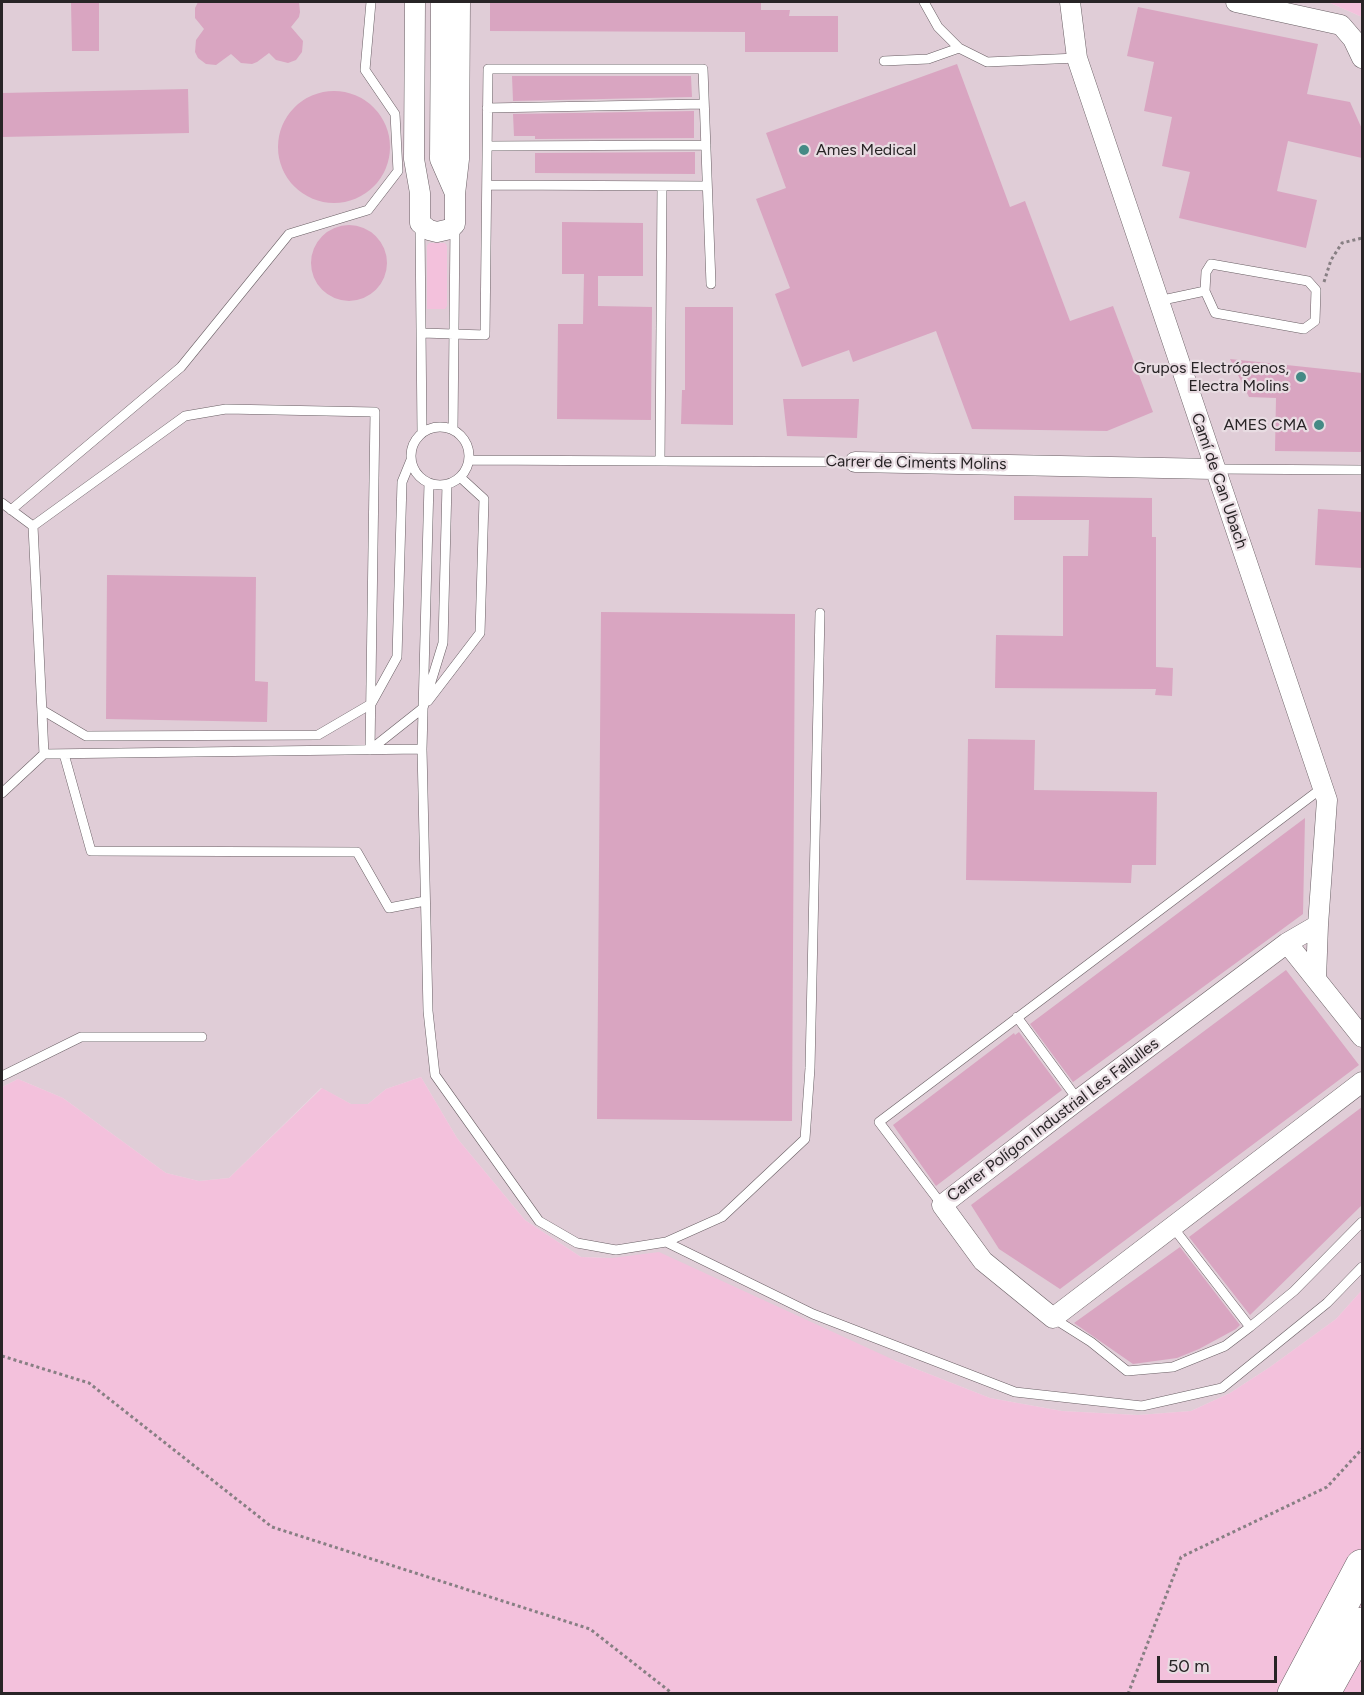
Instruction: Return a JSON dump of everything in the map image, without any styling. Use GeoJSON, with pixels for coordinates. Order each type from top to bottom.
{"type":"FeatureCollection","features":[{"type":"Feature","properties":{"kind":"highway"},"geometry":{"type":"LineString","coordinates":[[1294,1694],[1362,1566]]}},
{"type":"Feature","properties":{"kind":"highway"},"geometry":{"type":"LineString","coordinates":[[1323,1694],[1362,1624]]}},
{"type":"Feature","properties":{"kind":"street"},"geometry":{"type":"LineString","coordinates":[[415,2],[414,159],[420,193],[420,223],[429,230],[437,232],[450,229],[455,224],[459,159],[460,2]]}},
{"type":"Feature","properties":{"kind":"street"},"geometry":{"type":"LineString","coordinates":[[420,193],[430,159],[431,2]]}},
{"type":"Feature","properties":{"kind":"street"},"geometry":{"type":"LineString","coordinates":[[441,2],[440,159],[456,194]]}},
{"type":"Feature","properties":{"kind":"street","name":"Camí de Can Ubach"},"geometry":{"type":"LineString","coordinates":[[1070,2],[1077,58],[1322,788]]}},
{"type":"Feature","properties":{"kind":"street"},"geometry":{"type":"LineString","coordinates":[[1236,2],[1341,25],[1353,39],[1362,58]]}},
{"type":"Feature","properties":{"kind":"street","name":"Carrer de Ciments Molins"},"geometry":{"type":"LineString","coordinates":[[855,462],[1214,469]]}},
{"type":"Feature","properties":{"kind":"street"},"geometry":{"type":"LineString","coordinates":[[1316,979],[1327,800],[1322,788]]}},
{"type":"Feature","properties":{"kind":"street","name":"Carrer Polígon Industrial Les Fallulles"},"geometry":{"type":"LineString","coordinates":[[1053,1318],[983,1260],[942,1205],[1287,944],[1318,925]]}},
{"type":"Feature","properties":{"kind":"street"},"geometry":{"type":"LineString","coordinates":[[1287,944],[1362,1037]]}},
{"type":"Feature","properties":{"kind":"street"},"geometry":{"type":"LineString","coordinates":[[1053,1318],[1362,1082]]}},
{"type":"Feature","properties":{"kind":"lane"},"geometry":{"type":"LineString","coordinates":[[11,510],[181,367],[288,234],[368,210],[398,171],[395,114],[365,70],[371,2]]}},
{"type":"Feature","properties":{"kind":"lane"},"geometry":{"type":"LineString","coordinates":[[924,2],[938,27],[959,48],[987,62],[1077,58]]}},
{"type":"Feature","properties":{"kind":"lane"},"geometry":{"type":"LineString","coordinates":[[884,61],[928,59],[959,48]]}},
{"type":"Feature","properties":{"kind":"lane"},"geometry":{"type":"LineString","coordinates":[[422,333],[485,335],[488,69],[703,69],[711,284]]}},
{"type":"Feature","properties":{"kind":"lane"},"geometry":{"type":"LineString","coordinates":[[487,108],[705,104]]}},
{"type":"Feature","properties":{"kind":"lane"},"geometry":{"type":"LineString","coordinates":[[488,146],[706,145]]}},
{"type":"Feature","properties":{"kind":"lane"},"geometry":{"type":"LineString","coordinates":[[488,185],[707,186]]}},
{"type":"Feature","properties":{"kind":"lane"},"geometry":{"type":"LineString","coordinates":[[660,461],[662,187]]}},
{"type":"Feature","properties":{"kind":"lane"},"geometry":{"type":"LineString","coordinates":[[420,223],[422,433]]}},
{"type":"Feature","properties":{"kind":"lane"},"geometry":{"type":"LineString","coordinates":[[453,430],[455,224]]}},
{"type":"Feature","properties":{"kind":"lane"},"geometry":{"type":"LineString","coordinates":[[1211,264],[1308,281],[1316,290],[1315,321],[1304,329],[1215,313],[1205,291],[1206,272],[1211,264]]}},
{"type":"Feature","properties":{"kind":"lane"},"geometry":{"type":"LineString","coordinates":[[1158,301],[1205,291]]}},
{"type":"Feature","properties":{"kind":"lane"},"geometry":{"type":"LineString","coordinates":[[33,526],[185,416],[226,409],[375,412],[370,750]]}},
{"type":"Feature","properties":{"kind":"lane"},"geometry":{"type":"LineString","coordinates":[[440,427],[453,430],[465,441],[468,450],[469,460],[466,469],[460,477],[447,484],[429,483],[415,471],[411,460],[411,450],[422,433],[440,427]]}},
{"type":"Feature","properties":{"kind":"lane"},"geometry":{"type":"LineString","coordinates":[[42,710],[86,736],[318,735],[371,704],[397,657],[402,482],[411,460]]}},
{"type":"Feature","properties":{"kind":"lane","name":"Carrer de Ciments Molins"},"geometry":{"type":"LineString","coordinates":[[469,460],[855,462]]}},
{"type":"Feature","properties":{"kind":"lane","name":"Carrer de Ciments Molins"},"geometry":{"type":"LineString","coordinates":[[1214,469],[1362,470]]}},
{"type":"Feature","properties":{"kind":"lane"},"geometry":{"type":"LineString","coordinates":[[370,750],[423,708],[480,633],[484,500],[460,477]]}},
{"type":"Feature","properties":{"kind":"lane"},"geometry":{"type":"LineString","coordinates":[[429,483],[422,749],[428,1011],[435,1075],[539,1221],[577,1243],[616,1251],[666,1242],[722,1217],[805,1139],[810,1068],[820,613]]}},
{"type":"Feature","properties":{"kind":"lane"},"geometry":{"type":"LineString","coordinates":[[423,708],[444,643],[447,484]]}},
{"type":"Feature","properties":{"kind":"lane"},"geometry":{"type":"LineString","coordinates":[[2,503],[33,526]]}},
{"type":"Feature","properties":{"kind":"lane"},"geometry":{"type":"LineString","coordinates":[[33,526],[44,754]]}},
{"type":"Feature","properties":{"kind":"lane"},"geometry":{"type":"LineString","coordinates":[[2,793],[44,754],[422,749]]}},
{"type":"Feature","properties":{"kind":"lane"},"geometry":{"type":"LineString","coordinates":[[64,754],[91,851],[357,852],[388,908],[426,901]]}},
{"type":"Feature","properties":{"kind":"lane"},"geometry":{"type":"LineString","coordinates":[[942,1205],[879,1122],[1322,788]]}},
{"type":"Feature","properties":{"kind":"lane"},"geometry":{"type":"LineString","coordinates":[[1017,1017],[1078,1100]]}},
{"type":"Feature","properties":{"kind":"lane"},"geometry":{"type":"LineString","coordinates":[[2,1076],[81,1037],[202,1037]]}},
{"type":"Feature","properties":{"kind":"lane"},"geometry":{"type":"LineString","coordinates":[[1053,1318],[1091,1342],[1127,1371],[1173,1367],[1225,1346],[1250,1328],[1294,1291],[1362,1222]]}},
{"type":"Feature","properties":{"kind":"lane"},"geometry":{"type":"LineString","coordinates":[[1172,1226],[1250,1328]]}},
{"type":"Feature","properties":{"kind":"lane"},"geometry":{"type":"LineString","coordinates":[[666,1242],[813,1314],[1015,1392],[1142,1406],[1222,1388],[1327,1303],[1362,1267]]}},
{"type":"Feature","properties":{"kind":"path"},"geometry":{"type":"LineString","coordinates":[[1316,290],[1324,282],[1331,260],[1342,243],[1362,238]]}},
{"type":"Feature","properties":{"kind":"path"},"geometry":{"type":"LineString","coordinates":[[2,1356],[90,1383],[272,1527],[590,1629],[673,1694]]}},
{"type":"Feature","properties":{"kind":"path"},"geometry":{"type":"LineString","coordinates":[[1128,1694],[1181,1557],[1327,1487],[1362,1449]]}},
{"type":"Feature","properties":{"kind":"shaded area"},"geometry":{"type":"Polygon","coordinates":[[[2,2],[1328,2],[1362,17],[1362,1290],[1336,1319],[1230,1393],[1191,1411],[1138,1415],[1062,1411],[990,1398],[896,1361],[612,1258],[581,1257],[525,1220],[457,1138],[421,1077],[386,1089],[368,1104],[351,1104],[321,1088],[229,1178],[199,1181],[166,1173],[63,1098],[18,1079],[2,1087],[2,2]]]}},
{"type":"Feature","properties":{"kind":"shaded area"},"geometry":{"type":"Polygon","coordinates":[[[1328,2],[1362,2],[1362,17],[1328,2]]]}},
{"type":"Feature","properties":{"kind":"shaded area"},"geometry":{"type":"Polygon","coordinates":[[[429,243],[445,243],[447,246],[447,306],[445,309],[427,309],[427,246],[429,243]]]}},
{"type":"Feature","properties":{"kind":"shaded area"},"geometry":{"type":"Polygon","coordinates":[[[421,1077],[457,1138],[525,1220],[581,1257],[612,1258],[659,1252],[896,1361],[990,1398],[1062,1411],[1138,1415],[1191,1411],[1230,1393],[1270,1367],[1336,1319],[1362,1290],[1362,1693],[2,1694],[2,1087],[18,1079],[63,1098],[166,1173],[199,1181],[229,1178],[322,1088],[351,1104],[368,1104],[386,1089],[421,1077]]]}},
{"type":"Feature","properties":{"kind":"building"},"geometry":{"type":"Polygon","coordinates":[[[71,2],[99,2],[99,51],[72,51],[71,2]]]}},
{"type":"Feature","properties":{"kind":"building"},"geometry":{"type":"Polygon","coordinates":[[[198,2],[299,2],[299,17],[291,27],[303,41],[302,52],[296,60],[288,63],[276,60],[269,53],[252,64],[241,63],[231,54],[216,65],[206,64],[198,58],[195,52],[196,40],[204,29],[195,18],[195,8],[198,2]]]}},
{"type":"Feature","properties":{"kind":"building"},"geometry":{"type":"Polygon","coordinates":[[[490,2],[761,2],[761,10],[790,10],[789,16],[838,16],[838,52],[745,52],[745,32],[490,31],[490,2]]]}},
{"type":"Feature","properties":{"kind":"building"},"geometry":{"type":"Polygon","coordinates":[[[1138,7],[1318,44],[1307,94],[1350,102],[1362,129],[1362,158],[1288,141],[1277,191],[1317,200],[1306,248],[1179,218],[1190,172],[1162,166],[1172,117],[1144,111],[1154,62],[1127,56],[1138,7]]]}},
{"type":"Feature","properties":{"kind":"building"},"geometry":{"type":"Polygon","coordinates":[[[957,64],[1010,207],[1025,201],[1070,321],[1113,306],[1153,412],[1107,431],[972,429],[936,331],[853,362],[849,350],[802,367],[775,294],[790,288],[756,199],[786,188],[766,133],[957,64]]]}},
{"type":"Feature","properties":{"kind":"building"},"geometry":{"type":"Polygon","coordinates":[[[512,76],[691,76],[692,97],[513,101],[512,76]]]}},
{"type":"Feature","properties":{"kind":"building"},"geometry":{"type":"Polygon","coordinates":[[[188,89],[189,133],[2,137],[2,93],[188,89]]]}},
{"type":"Feature","properties":{"kind":"building"},"geometry":{"type":"Polygon","coordinates":[[[334,91],[355,96],[373,108],[385,126],[390,147],[385,168],[373,186],[355,198],[334,203],[313,198],[295,186],[283,168],[278,147],[283,126],[295,108],[313,96],[334,91]]]}},
{"type":"Feature","properties":{"kind":"building"},"geometry":{"type":"Polygon","coordinates":[[[694,111],[694,138],[535,139],[535,136],[514,136],[513,114],[694,111]]]}},
{"type":"Feature","properties":{"kind":"building"},"geometry":{"type":"Polygon","coordinates":[[[695,152],[695,174],[535,173],[535,153],[695,152]]]}},
{"type":"Feature","properties":{"kind":"building"},"geometry":{"type":"Polygon","coordinates":[[[562,222],[643,223],[643,276],[598,276],[598,306],[652,307],[651,420],[557,419],[558,324],[583,324],[584,274],[562,274],[562,222]]]}},
{"type":"Feature","properties":{"kind":"building"},"geometry":{"type":"Polygon","coordinates":[[[342,225],[356,225],[370,231],[381,242],[387,256],[384,278],[376,290],[356,301],[342,301],[328,295],[317,284],[311,270],[311,256],[317,242],[328,231],[342,225]]]}},
{"type":"Feature","properties":{"kind":"building"},"geometry":{"type":"Polygon","coordinates":[[[685,307],[733,307],[733,425],[681,424],[682,390],[685,390],[685,307]]]}},
{"type":"Feature","properties":{"kind":"building","name":"AMES CMA"},"geometry":{"type":"Polygon","coordinates":[[[1230,359],[1362,373],[1362,452],[1275,451],[1276,398],[1249,397],[1230,359]]]}},
{"type":"Feature","properties":{"kind":"building"},"geometry":{"type":"Polygon","coordinates":[[[783,399],[859,399],[857,438],[787,436],[783,399]]]}},
{"type":"Feature","properties":{"kind":"building"},"geometry":{"type":"Polygon","coordinates":[[[1014,496],[1152,498],[1152,537],[1156,537],[1156,667],[1173,668],[1172,696],[1155,695],[1156,689],[995,688],[996,635],[1063,636],[1063,556],[1088,556],[1089,520],[1014,520],[1014,496]]]}},
{"type":"Feature","properties":{"kind":"building"},"geometry":{"type":"Polygon","coordinates":[[[1318,509],[1362,512],[1362,568],[1315,565],[1318,509]]]}},
{"type":"Feature","properties":{"kind":"building"},"geometry":{"type":"Polygon","coordinates":[[[107,575],[256,577],[255,681],[268,682],[267,722],[106,719],[107,575]]]}},
{"type":"Feature","properties":{"kind":"building"},"geometry":{"type":"Polygon","coordinates":[[[601,612],[795,614],[792,1121],[597,1119],[601,612]]]}},
{"type":"Feature","properties":{"kind":"building"},"geometry":{"type":"Polygon","coordinates":[[[968,739],[1035,740],[1034,790],[1157,792],[1156,865],[1132,865],[1131,883],[966,880],[968,739]]]}},
{"type":"Feature","properties":{"kind":"building"},"geometry":{"type":"Polygon","coordinates":[[[1305,818],[1303,914],[1073,1082],[1030,1024],[1305,818]]]}},
{"type":"Feature","properties":{"kind":"building"},"geometry":{"type":"Polygon","coordinates":[[[1286,970],[1359,1065],[1060,1289],[999,1249],[971,1205],[1286,970]]]}},
{"type":"Feature","properties":{"kind":"building"},"geometry":{"type":"Polygon","coordinates":[[[1019,1032],[1062,1090],[936,1186],[893,1125],[1014,1033],[1015,1035],[1019,1032]]]}},
{"type":"Feature","properties":{"kind":"building"},"geometry":{"type":"Polygon","coordinates":[[[1362,1107],[1362,1205],[1250,1315],[1189,1237],[1362,1107]]]}},
{"type":"Feature","properties":{"kind":"building"},"geometry":{"type":"Polygon","coordinates":[[[1180,1247],[1240,1325],[1236,1329],[1177,1358],[1133,1364],[1074,1323],[1180,1247]]]}},
{"type":"Feature","properties":{"kind":"place","name":"Ames Medical"},"geometry":{"type":"Point","coordinates":[804,150]}},
{"type":"Feature","properties":{"kind":"place","name":"Grupos Electrógenos, Electra Molins"},"geometry":{"type":"Point","coordinates":[1301,377]}},
{"type":"Feature","properties":{"kind":"place","name":"AMES CMA"},"geometry":{"type":"Point","coordinates":[1319,425]}}]}
